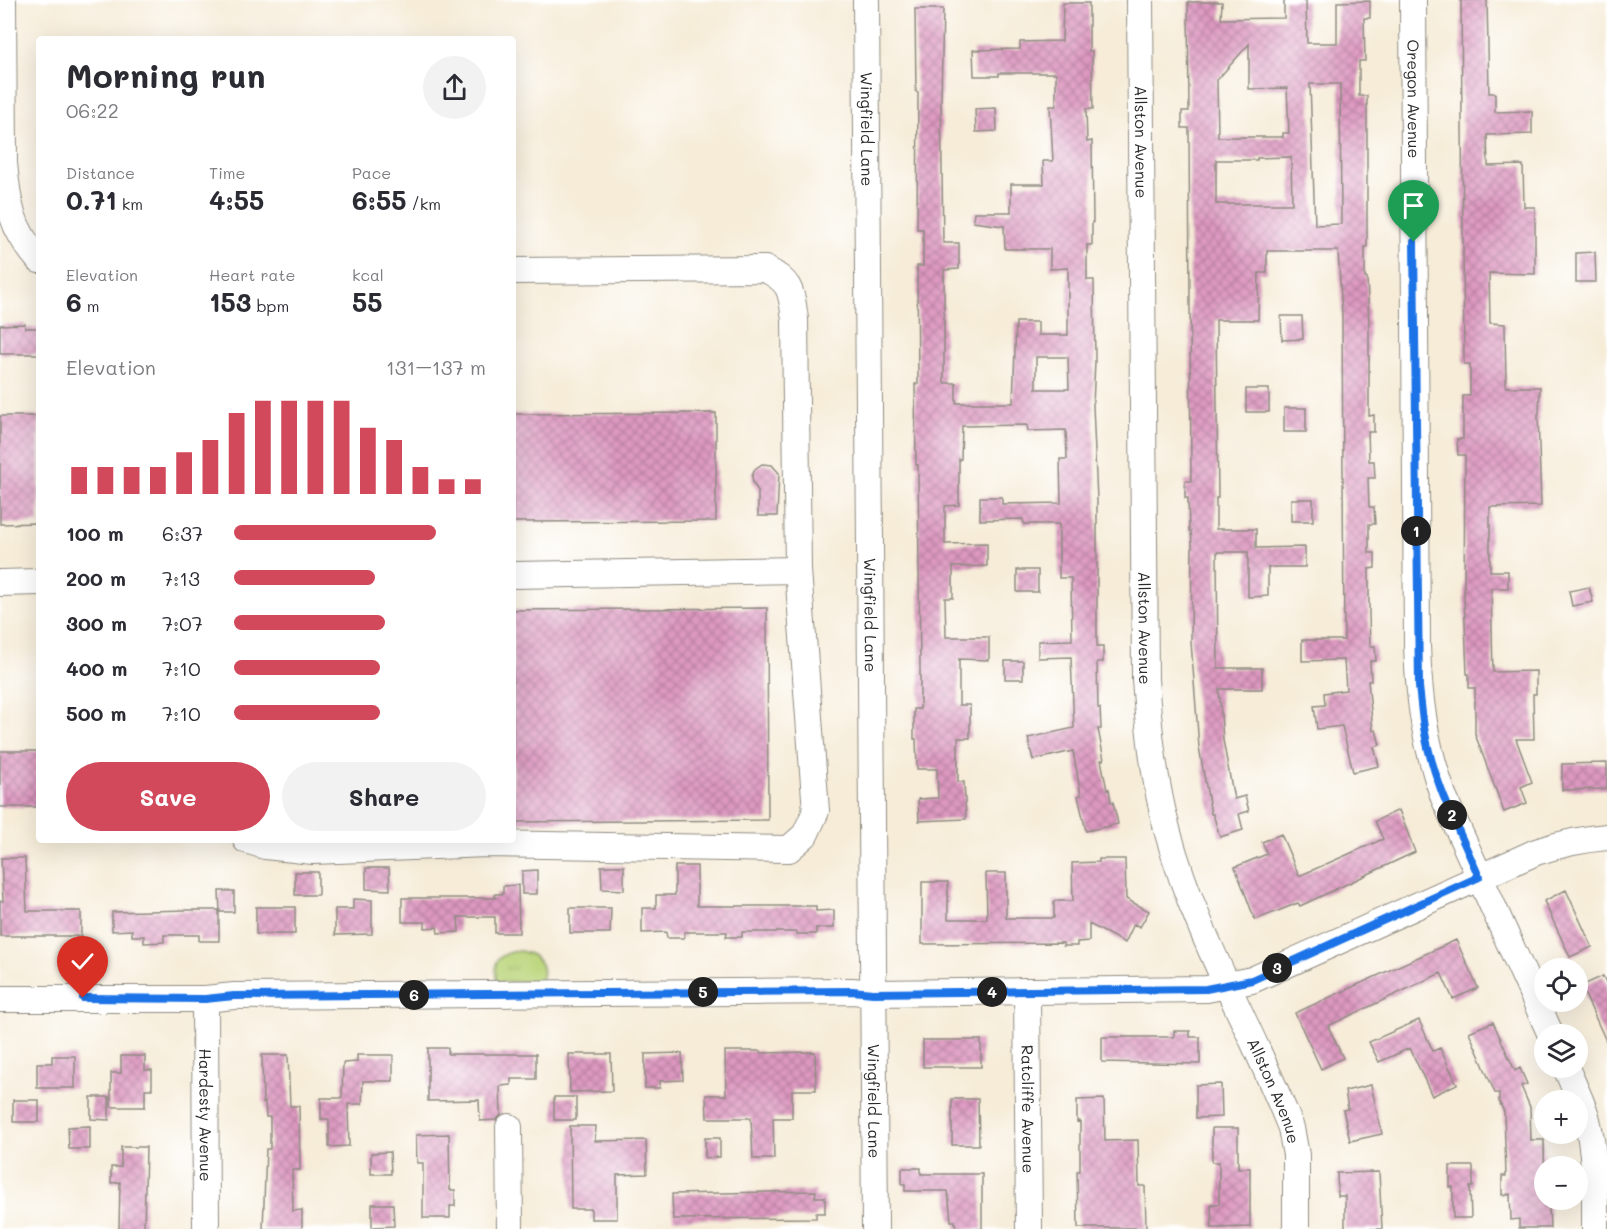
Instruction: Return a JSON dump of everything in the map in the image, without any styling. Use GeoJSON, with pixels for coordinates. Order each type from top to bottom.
{"type":"FeatureCollection","features":[{"type":"Feature","properties":{"kind":"street"},"geometry":{"type":"LineString","coordinates":[[3,0],[6,189],[11,216],[21,239],[36,256]]}},
{"type":"Feature","properties":{"kind":"street","name":"Wingfield Lane"},"geometry":{"type":"LineString","coordinates":[[866,0],[875,1229]]}},
{"type":"Feature","properties":{"kind":"street","name":"Allston Avenue"},"geometry":{"type":"LineString","coordinates":[[1140,0],[1145,679],[1150,745],[1159,797],[1180,872],[1291,1128],[1296,1155],[1296,1229]]}},
{"type":"Feature","properties":{"kind":"street","name":"Oregon Avenue"},"geometry":{"type":"LineString","coordinates":[[1413,0],[1419,687],[1425,733],[1444,798],[1546,1024]]}},
{"type":"Feature","properties":{"kind":"street"},"geometry":{"type":"LineString","coordinates":[[256,843],[313,851],[486,844],[789,849],[805,835],[816,811],[798,570],[795,319],[791,291],[779,276],[765,269],[516,271]]}},
{"type":"Feature","properties":{"kind":"street"},"geometry":{"type":"LineString","coordinates":[[516,575],[798,570]]}},
{"type":"Feature","properties":{"kind":"street"},"geometry":{"type":"LineString","coordinates":[[0,583],[36,582]]}},
{"type":"Feature","properties":{"kind":"street"},"geometry":{"type":"LineString","coordinates":[[0,999],[1206,989],[1252,980],[1479,877],[1561,843],[1607,837]]}},
{"type":"Feature","properties":{"kind":"street","name":"Ratcliffe Avenue"},"geometry":{"type":"LineString","coordinates":[[1027,991],[1029,1229]]}},
{"type":"Feature","properties":{"kind":"street","name":"Hardesty Avenue"},"geometry":{"type":"LineString","coordinates":[[205,999],[206,1229]]}},
{"type":"Feature","properties":{"kind":"street"},"geometry":{"type":"LineString","coordinates":[[1570,1078],[1586,1115],[1592,1143],[1595,1229]]}},
{"type":"Feature","properties":{"kind":"street"},"geometry":{"type":"LineString","coordinates":[[509,1127],[510,1229]]}},
{"type":"Feature","properties":{"kind":"green space"},"geometry":{"type":"Polygon","coordinates":[[[520,951],[539,961],[542,970],[541,981],[497,982],[495,969],[498,959],[506,954],[520,951]]]}},
{"type":"Feature","properties":{"kind":"building"},"geometry":{"type":"Polygon","coordinates":[[[1284,0],[1306,0],[1307,43],[1337,43],[1337,2],[1370,1],[1370,18],[1364,18],[1365,61],[1359,61],[1359,96],[1367,96],[1365,278],[1367,278],[1369,325],[1369,416],[1374,415],[1374,432],[1368,432],[1369,461],[1374,461],[1375,478],[1368,478],[1369,507],[1374,507],[1375,524],[1369,524],[1369,553],[1375,553],[1375,568],[1369,569],[1370,646],[1375,646],[1376,661],[1370,661],[1371,681],[1368,681],[1373,731],[1376,730],[1380,745],[1374,747],[1379,766],[1353,772],[1342,726],[1317,729],[1314,706],[1325,705],[1324,693],[1346,690],[1344,660],[1302,661],[1302,640],[1344,640],[1342,314],[1338,251],[1267,251],[1267,273],[1259,273],[1258,320],[1216,320],[1218,498],[1216,498],[1216,529],[1256,529],[1256,548],[1305,547],[1305,567],[1268,567],[1268,596],[1248,597],[1248,552],[1217,552],[1218,668],[1262,668],[1262,689],[1219,689],[1223,740],[1234,799],[1245,796],[1249,811],[1239,814],[1243,830],[1220,837],[1213,814],[1211,814],[1199,747],[1191,642],[1192,545],[1191,531],[1189,531],[1188,498],[1185,498],[1185,481],[1191,481],[1189,128],[1182,128],[1182,111],[1189,111],[1188,2],[1222,2],[1221,19],[1284,18],[1284,0]],[[1249,44],[1217,80],[1218,137],[1283,137],[1283,133],[1289,133],[1287,88],[1249,89],[1249,44]],[[1310,84],[1315,225],[1341,224],[1340,84],[1310,84]],[[1291,157],[1257,158],[1257,160],[1216,160],[1216,204],[1292,204],[1291,157]]]}},
{"type":"Feature","properties":{"kind":"building"},"geometry":{"type":"Polygon","coordinates":[[[1461,0],[1487,0],[1489,93],[1495,93],[1495,112],[1532,111],[1532,134],[1487,135],[1488,166],[1523,165],[1524,207],[1535,207],[1535,274],[1489,273],[1490,323],[1505,324],[1506,387],[1540,387],[1538,414],[1541,506],[1490,507],[1490,571],[1508,571],[1508,588],[1491,588],[1493,672],[1536,671],[1536,694],[1533,694],[1534,739],[1516,739],[1532,782],[1521,787],[1527,803],[1504,812],[1475,734],[1475,688],[1469,688],[1469,674],[1467,674],[1464,596],[1465,455],[1458,455],[1457,439],[1463,439],[1463,396],[1470,396],[1470,364],[1464,364],[1461,0]]]}},
{"type":"Feature","properties":{"kind":"building"},"geometry":{"type":"Polygon","coordinates":[[[1063,3],[1089,3],[1089,51],[1092,51],[1093,109],[1086,109],[1087,142],[1092,141],[1093,222],[1092,245],[1087,245],[1087,280],[1094,280],[1093,405],[1097,500],[1097,646],[1103,646],[1103,662],[1097,662],[1101,729],[1098,729],[1107,790],[1109,789],[1118,824],[1086,831],[1078,796],[1081,795],[1073,751],[1033,760],[1028,738],[1074,728],[1071,657],[1038,658],[1038,641],[1072,640],[1071,578],[1059,578],[1059,524],[1024,524],[1023,519],[980,520],[980,497],[1002,497],[1002,504],[1061,503],[1060,459],[1067,459],[1066,430],[1028,431],[1027,425],[962,426],[959,505],[945,506],[945,544],[987,543],[987,566],[953,567],[953,598],[945,598],[946,637],[989,637],[989,660],[959,659],[959,705],[970,705],[970,738],[958,738],[958,782],[964,782],[966,819],[919,821],[918,799],[938,798],[937,769],[917,769],[916,739],[914,739],[914,709],[920,709],[915,384],[918,384],[917,266],[923,266],[923,229],[917,229],[918,92],[916,92],[915,9],[943,9],[941,98],[943,243],[959,243],[959,269],[944,270],[944,383],[956,383],[956,403],[1013,403],[1016,322],[1038,322],[1038,335],[1068,335],[1068,268],[1050,269],[1050,249],[1005,249],[1004,226],[973,222],[974,212],[1011,212],[1011,184],[1044,184],[1043,161],[1053,161],[1050,106],[1056,106],[1056,73],[999,73],[999,76],[974,76],[973,50],[1020,49],[1020,42],[1062,41],[1063,3]],[[1036,357],[1036,389],[1069,389],[1068,357],[1036,357]]]}},
{"type":"Feature","properties":{"kind":"building"},"geometry":{"type":"Polygon","coordinates":[[[996,108],[997,131],[976,132],[975,109],[996,108]]]}},
{"type":"Feature","properties":{"kind":"building"},"geometry":{"type":"Polygon","coordinates":[[[1595,252],[1596,282],[1576,282],[1576,253],[1595,252]]]}},
{"type":"Feature","properties":{"kind":"building"},"geometry":{"type":"Polygon","coordinates":[[[1281,316],[1302,316],[1303,339],[1282,340],[1281,316]]]}},
{"type":"Feature","properties":{"kind":"building"},"geometry":{"type":"Polygon","coordinates":[[[25,324],[25,328],[36,328],[36,354],[0,354],[0,325],[25,324]]]}},
{"type":"Feature","properties":{"kind":"building"},"geometry":{"type":"Polygon","coordinates":[[[1246,389],[1269,389],[1269,412],[1246,412],[1246,389]]]}},
{"type":"Feature","properties":{"kind":"building"},"geometry":{"type":"Polygon","coordinates":[[[1284,408],[1306,408],[1306,432],[1284,432],[1284,408]]]}},
{"type":"Feature","properties":{"kind":"building"},"geometry":{"type":"Polygon","coordinates":[[[716,413],[716,521],[516,522],[516,414],[716,413]]]}},
{"type":"Feature","properties":{"kind":"building"},"geometry":{"type":"Polygon","coordinates":[[[0,416],[36,416],[36,523],[0,524],[0,416]]]}},
{"type":"Feature","properties":{"kind":"building"},"geometry":{"type":"Polygon","coordinates":[[[762,464],[772,465],[779,473],[777,516],[758,516],[758,491],[752,476],[755,469],[762,464]]]}},
{"type":"Feature","properties":{"kind":"building"},"geometry":{"type":"Polygon","coordinates":[[[1291,499],[1313,499],[1313,521],[1291,521],[1291,499]]]}},
{"type":"Feature","properties":{"kind":"building"},"geometry":{"type":"Polygon","coordinates":[[[1017,570],[1038,570],[1038,592],[1017,592],[1017,570]]]}},
{"type":"Feature","properties":{"kind":"building"},"geometry":{"type":"Polygon","coordinates":[[[1589,587],[1593,602],[1572,606],[1569,591],[1589,587]]]}},
{"type":"Feature","properties":{"kind":"building"},"geometry":{"type":"Polygon","coordinates":[[[767,608],[768,820],[516,822],[516,610],[767,608]]]}},
{"type":"Feature","properties":{"kind":"building"},"geometry":{"type":"Polygon","coordinates":[[[1005,661],[1023,661],[1023,679],[1005,679],[1005,661]]]}},
{"type":"Feature","properties":{"kind":"building"},"geometry":{"type":"Polygon","coordinates":[[[0,751],[36,751],[36,807],[0,807],[0,751]]]}},
{"type":"Feature","properties":{"kind":"building"},"geometry":{"type":"Polygon","coordinates":[[[1607,763],[1607,789],[1562,790],[1562,764],[1607,763]]]}},
{"type":"Feature","properties":{"kind":"building"},"geometry":{"type":"Polygon","coordinates":[[[1399,810],[1415,852],[1300,906],[1298,903],[1255,920],[1235,867],[1267,854],[1262,842],[1281,834],[1299,876],[1383,839],[1375,821],[1399,810]]]}},
{"type":"Feature","properties":{"kind":"building"},"geometry":{"type":"Polygon","coordinates":[[[1,858],[25,858],[27,911],[81,911],[81,936],[0,936],[0,901],[3,901],[1,858]]]}},
{"type":"Feature","properties":{"kind":"building"},"geometry":{"type":"Polygon","coordinates":[[[1099,859],[1125,859],[1126,899],[1149,911],[1140,927],[1134,924],[1125,943],[1089,924],[1089,941],[1077,942],[1077,946],[1063,946],[1063,943],[922,944],[922,882],[948,882],[948,919],[987,919],[986,873],[1006,873],[1006,918],[1054,918],[1054,901],[1073,901],[1072,863],[1099,862],[1099,859]]]}},
{"type":"Feature","properties":{"kind":"building"},"geometry":{"type":"Polygon","coordinates":[[[601,866],[624,866],[624,890],[602,889],[601,866]]]}},
{"type":"Feature","properties":{"kind":"building"},"geometry":{"type":"Polygon","coordinates":[[[675,866],[697,866],[697,906],[816,906],[816,911],[834,910],[834,928],[816,928],[816,934],[742,932],[742,937],[726,937],[727,932],[684,932],[684,938],[667,938],[666,932],[642,933],[642,908],[656,908],[656,895],[675,895],[675,866]]]}},
{"type":"Feature","properties":{"kind":"building"},"geometry":{"type":"Polygon","coordinates":[[[366,868],[389,868],[390,890],[366,889],[366,868]]]}},
{"type":"Feature","properties":{"kind":"building"},"geometry":{"type":"Polygon","coordinates":[[[537,870],[537,894],[522,894],[522,871],[537,870]]]}},
{"type":"Feature","properties":{"kind":"building"},"geometry":{"type":"Polygon","coordinates":[[[295,872],[318,872],[318,895],[295,895],[295,872]]]}},
{"type":"Feature","properties":{"kind":"building"},"geometry":{"type":"Polygon","coordinates":[[[518,885],[519,933],[495,933],[495,917],[458,917],[459,932],[438,933],[437,927],[425,928],[425,922],[402,922],[402,898],[495,898],[495,894],[503,894],[503,886],[518,885]]]}},
{"type":"Feature","properties":{"kind":"building"},"geometry":{"type":"Polygon","coordinates":[[[1566,890],[1592,947],[1570,957],[1544,901],[1566,890]]]}},
{"type":"Feature","properties":{"kind":"building"},"geometry":{"type":"Polygon","coordinates":[[[219,891],[234,891],[234,912],[220,912],[219,891]]]}},
{"type":"Feature","properties":{"kind":"building"},"geometry":{"type":"Polygon","coordinates":[[[353,899],[372,900],[372,934],[335,935],[335,909],[353,909],[353,899]]]}},
{"type":"Feature","properties":{"kind":"building"},"geometry":{"type":"Polygon","coordinates":[[[256,907],[295,907],[295,934],[256,934],[256,907]]]}},
{"type":"Feature","properties":{"kind":"building"},"geometry":{"type":"Polygon","coordinates":[[[570,908],[611,908],[610,933],[570,933],[570,908]]]}},
{"type":"Feature","properties":{"kind":"building"},"geometry":{"type":"Polygon","coordinates":[[[219,910],[219,941],[199,941],[199,935],[164,935],[164,942],[144,943],[144,936],[132,936],[132,930],[112,931],[112,912],[219,910]]]}},
{"type":"Feature","properties":{"kind":"building"},"geometry":{"type":"Polygon","coordinates":[[[1456,940],[1478,988],[1453,999],[1441,973],[1328,1026],[1343,1058],[1321,1069],[1295,1013],[1456,940]]]}},
{"type":"Feature","properties":{"kind":"building"},"geometry":{"type":"Polygon","coordinates":[[[1603,976],[1607,985],[1607,1043],[1588,1001],[1588,983],[1603,976]]]}},
{"type":"Feature","properties":{"kind":"building"},"geometry":{"type":"Polygon","coordinates":[[[1419,1020],[1433,1051],[1440,1048],[1457,1084],[1432,1096],[1410,1048],[1379,1062],[1369,1042],[1419,1020]]]}},
{"type":"Feature","properties":{"kind":"building"},"geometry":{"type":"Polygon","coordinates":[[[1493,1022],[1515,1071],[1520,1068],[1527,1084],[1521,1086],[1530,1107],[1531,1140],[1534,1140],[1534,1144],[1544,1144],[1544,1156],[1534,1156],[1534,1210],[1549,1210],[1550,1228],[1519,1228],[1519,1219],[1511,1220],[1510,1194],[1502,1195],[1502,1176],[1506,1176],[1504,1112],[1499,1101],[1499,1093],[1495,1093],[1469,1032],[1493,1022]]]}},
{"type":"Feature","properties":{"kind":"building"},"geometry":{"type":"Polygon","coordinates":[[[1174,1031],[1190,1031],[1190,1037],[1200,1037],[1200,1064],[1102,1062],[1102,1037],[1174,1037],[1174,1031]]]}},
{"type":"Feature","properties":{"kind":"building"},"geometry":{"type":"Polygon","coordinates":[[[923,1040],[981,1040],[981,1067],[923,1067],[923,1040]]]}},
{"type":"Feature","properties":{"kind":"building"},"geometry":{"type":"Polygon","coordinates":[[[428,1048],[448,1048],[448,1054],[536,1054],[536,1079],[511,1079],[511,1085],[500,1086],[501,1115],[496,1120],[480,1121],[479,1100],[428,1101],[428,1048]]]}},
{"type":"Feature","properties":{"kind":"building"},"geometry":{"type":"Polygon","coordinates":[[[725,1051],[815,1052],[816,1090],[792,1090],[792,1118],[773,1118],[774,1159],[753,1159],[751,1118],[707,1118],[706,1095],[726,1095],[725,1051]]]}},
{"type":"Feature","properties":{"kind":"building"},"geometry":{"type":"Polygon","coordinates":[[[682,1053],[683,1080],[660,1081],[660,1088],[645,1088],[645,1054],[682,1053]]]}},
{"type":"Feature","properties":{"kind":"building"},"geometry":{"type":"Polygon","coordinates":[[[569,1054],[611,1054],[612,1091],[570,1092],[569,1054]]]}},
{"type":"Feature","properties":{"kind":"building"},"geometry":{"type":"Polygon","coordinates":[[[262,1055],[288,1055],[290,1106],[299,1106],[300,1170],[292,1170],[293,1211],[302,1210],[302,1229],[263,1229],[266,1149],[270,1149],[270,1117],[266,1117],[265,1102],[263,1103],[262,1055]]]}},
{"type":"Feature","properties":{"kind":"building"},"geometry":{"type":"Polygon","coordinates":[[[357,1055],[393,1055],[393,1081],[363,1081],[362,1104],[348,1104],[349,1146],[329,1147],[329,1119],[321,1119],[321,1098],[342,1098],[343,1063],[357,1062],[357,1055]]]}},
{"type":"Feature","properties":{"kind":"building"},"geometry":{"type":"Polygon","coordinates":[[[52,1056],[75,1056],[75,1088],[37,1088],[37,1063],[52,1063],[52,1056]]]}},
{"type":"Feature","properties":{"kind":"building"},"geometry":{"type":"Polygon","coordinates":[[[121,1056],[145,1056],[145,1070],[152,1070],[152,1089],[145,1089],[145,1107],[111,1107],[111,1073],[121,1073],[121,1056]]]}},
{"type":"Feature","properties":{"kind":"building"},"geometry":{"type":"Polygon","coordinates":[[[1221,1084],[1222,1117],[1196,1118],[1196,1085],[1221,1084]]]}},
{"type":"Feature","properties":{"kind":"building"},"geometry":{"type":"Polygon","coordinates":[[[1371,1085],[1382,1134],[1350,1141],[1343,1110],[1348,1109],[1345,1091],[1371,1085]]]}},
{"type":"Feature","properties":{"kind":"building"},"geometry":{"type":"Polygon","coordinates":[[[91,1097],[109,1097],[109,1120],[91,1119],[91,1097]]]}},
{"type":"Feature","properties":{"kind":"building"},"geometry":{"type":"Polygon","coordinates":[[[554,1097],[576,1097],[576,1120],[554,1120],[554,1097]]]}},
{"type":"Feature","properties":{"kind":"building"},"geometry":{"type":"Polygon","coordinates":[[[952,1099],[978,1099],[979,1145],[952,1145],[952,1099]]]}},
{"type":"Feature","properties":{"kind":"building"},"geometry":{"type":"Polygon","coordinates":[[[1104,1099],[1105,1141],[1138,1140],[1139,1186],[1145,1186],[1146,1228],[1078,1228],[1077,1171],[1080,1171],[1080,1121],[1077,1122],[1077,1100],[1104,1099]]]}},
{"type":"Feature","properties":{"kind":"building"},"geometry":{"type":"Polygon","coordinates":[[[13,1100],[39,1100],[39,1122],[13,1122],[13,1100]]]}},
{"type":"Feature","properties":{"kind":"building"},"geometry":{"type":"Polygon","coordinates":[[[90,1126],[90,1149],[69,1149],[68,1127],[90,1126]]]}},
{"type":"Feature","properties":{"kind":"building"},"geometry":{"type":"Polygon","coordinates":[[[570,1126],[596,1126],[595,1141],[646,1140],[647,1174],[617,1175],[617,1219],[591,1219],[591,1209],[571,1209],[570,1126]]]}},
{"type":"Feature","properties":{"kind":"building"},"geometry":{"type":"Polygon","coordinates":[[[1212,1128],[1238,1128],[1238,1168],[1250,1168],[1250,1227],[1212,1228],[1211,1204],[1219,1204],[1219,1162],[1212,1162],[1212,1128]]]}},
{"type":"Feature","properties":{"kind":"building"},"geometry":{"type":"Polygon","coordinates":[[[449,1134],[450,1190],[455,1190],[455,1206],[450,1206],[450,1218],[423,1218],[423,1163],[417,1163],[416,1135],[449,1134]]]}},
{"type":"Feature","properties":{"kind":"building"},"geometry":{"type":"Polygon","coordinates":[[[705,1138],[720,1138],[720,1157],[705,1158],[705,1138]]]}},
{"type":"Feature","properties":{"kind":"building"},"geometry":{"type":"Polygon","coordinates":[[[121,1147],[146,1147],[144,1229],[119,1229],[120,1182],[111,1183],[111,1167],[121,1167],[121,1147]]]}},
{"type":"Feature","properties":{"kind":"building"},"geometry":{"type":"Polygon","coordinates":[[[390,1152],[391,1174],[371,1174],[371,1153],[390,1152]]]}},
{"type":"Feature","properties":{"kind":"building"},"geometry":{"type":"Polygon","coordinates":[[[1450,1166],[1473,1166],[1473,1187],[1470,1187],[1471,1218],[1453,1218],[1450,1166]]]}},
{"type":"Feature","properties":{"kind":"building"},"geometry":{"type":"Polygon","coordinates":[[[902,1168],[921,1168],[921,1174],[982,1174],[982,1229],[956,1229],[955,1221],[951,1221],[948,1191],[905,1191],[905,1184],[902,1184],[902,1168]]]}},
{"type":"Feature","properties":{"kind":"building"},"geometry":{"type":"Polygon","coordinates":[[[1379,1172],[1382,1229],[1345,1229],[1345,1196],[1338,1196],[1337,1173],[1379,1172]]]}},
{"type":"Feature","properties":{"kind":"building"},"geometry":{"type":"Polygon","coordinates":[[[816,1191],[815,1197],[825,1197],[825,1213],[816,1213],[816,1218],[673,1219],[672,1194],[816,1191]]]}},
{"type":"Feature","properties":{"kind":"building"},"geometry":{"type":"Polygon","coordinates":[[[372,1204],[393,1204],[394,1226],[372,1227],[372,1204]]]}},
{"type":"Feature","properties":{"kind":"route"},"geometry":{"type":"LineString","coordinates":[[83,998],[205,999],[234,996],[1206,989],[1252,980],[1479,877],[1444,798],[1434,768],[1425,733],[1419,687],[1414,242]]}}]}
